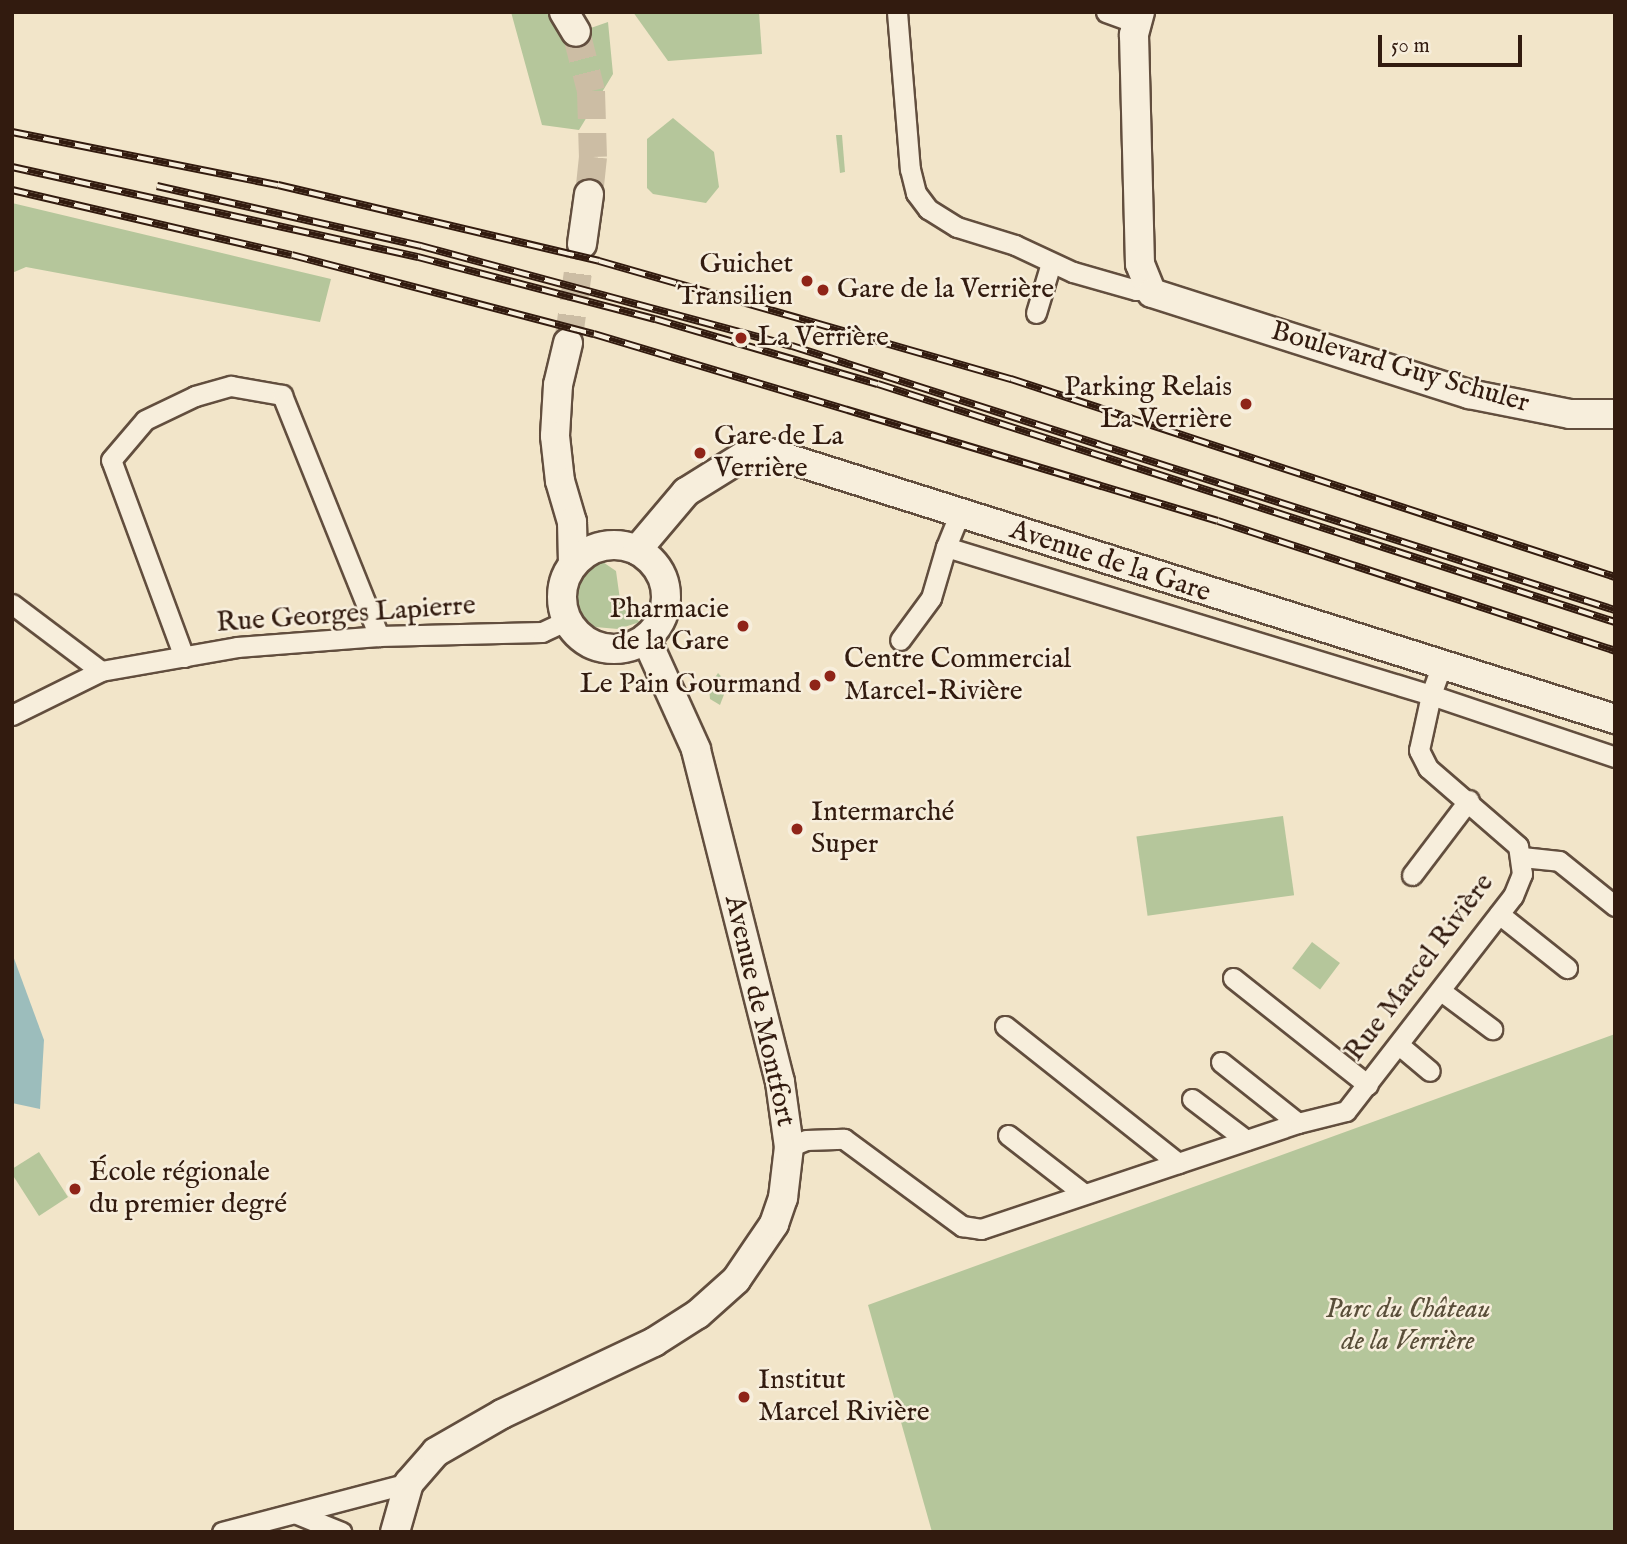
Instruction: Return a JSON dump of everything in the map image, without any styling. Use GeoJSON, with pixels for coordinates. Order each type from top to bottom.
{"type":"FeatureCollection","features":[{"type":"Feature","properties":{"kind":"street"},"geometry":{"type":"LineString","coordinates":[[897,12],[910,169],[916,193],[944,221],[1015,245],[1051,263],[1136,290],[1145,286],[1138,18],[1106,12]]}},
{"type":"Feature","properties":{"kind":"street"},"geometry":{"type":"LineString","coordinates":[[582,244],[589,194]]}},
{"type":"Feature","properties":{"kind":"street","name":"Boulevard Guy Schuler"},"geometry":{"type":"LineString","coordinates":[[1142,249],[1156,274],[1188,304]]}},
{"type":"Feature","properties":{"kind":"street"},"geometry":{"type":"LineString","coordinates":[[1037,313],[1051,263]]}},
{"type":"Feature","properties":{"kind":"street","name":"Boulevard Guy Schuler"},"geometry":{"type":"LineString","coordinates":[[1145,286],[1161,298],[1188,304],[1469,394],[1570,414],[1615,414]]}},
{"type":"Feature","properties":{"kind":"street"},"geometry":{"type":"LineString","coordinates":[[573,564],[604,545],[637,550],[654,563],[666,595],[661,620],[646,639],[618,650],[602,649],[582,638],[566,621],[561,592],[573,564],[572,522],[560,481],[555,436],[558,385],[568,343],[567,439],[586,515],[604,545]]}},
{"type":"Feature","properties":{"kind":"street"},"geometry":{"type":"LineString","coordinates":[[184,657],[111,460],[145,420],[195,396],[231,386],[282,395],[379,636]]}},
{"type":"Feature","properties":{"kind":"street","name":"Avenue de la Gare"},"geometry":{"type":"LineString","coordinates":[[637,550],[686,492],[750,452],[777,454],[1441,667],[1615,719]]}},
{"type":"Feature","properties":{"kind":"street"},"geometry":{"type":"LineString","coordinates":[[900,639],[930,598],[959,514]]}},
{"type":"Feature","properties":{"kind":"street"},"geometry":{"type":"LineString","coordinates":[[946,547],[1431,695],[1615,757]]}},
{"type":"Feature","properties":{"kind":"street"},"geometry":{"type":"LineString","coordinates":[[12,604],[101,671]]}},
{"type":"Feature","properties":{"kind":"street","name":"Rue Georges Lapierre"},"geometry":{"type":"LineString","coordinates":[[12,715],[101,671],[237,646],[379,636],[542,632],[566,621]]}},
{"type":"Feature","properties":{"kind":"street","name":"Avenue de Montfort"},"geometry":{"type":"LineString","coordinates":[[395,1532],[409,1483],[436,1452],[461,1435],[654,1342],[717,1299],[736,1280],[774,1224],[783,1198],[789,1147],[780,1082],[696,749],[646,639]]}},
{"type":"Feature","properties":{"kind":"street","name":"Rue Marcel Rivière"},"geometry":{"type":"LineString","coordinates":[[789,1147],[806,1140],[833,1137],[844,1139],[962,1226],[981,1229],[1298,1123],[1346,1111],[1441,991],[1517,886],[1522,857],[1510,836],[1428,768],[1419,750],[1431,695],[1441,667]]}},
{"type":"Feature","properties":{"kind":"street"},"geometry":{"type":"LineString","coordinates":[[1412,875],[1469,800]]}},
{"type":"Feature","properties":{"kind":"street"},"geometry":{"type":"LineString","coordinates":[[1522,857],[1559,861],[1615,906]]}},
{"type":"Feature","properties":{"kind":"street"},"geometry":{"type":"LineString","coordinates":[[1499,914],[1567,968]]}},
{"type":"Feature","properties":{"kind":"street"},"geometry":{"type":"LineString","coordinates":[[1233,978],[1368,1085]]}},
{"type":"Feature","properties":{"kind":"street"},"geometry":{"type":"LineString","coordinates":[[1441,991],[1492,1029]]}},
{"type":"Feature","properties":{"kind":"street"},"geometry":{"type":"LineString","coordinates":[[1005,1026],[1178,1163]]}},
{"type":"Feature","properties":{"kind":"street"},"geometry":{"type":"LineString","coordinates":[[1399,1045],[1430,1070]]}},
{"type":"Feature","properties":{"kind":"street"},"geometry":{"type":"LineString","coordinates":[[1221,1062],[1298,1123]]}},
{"type":"Feature","properties":{"kind":"street"},"geometry":{"type":"LineString","coordinates":[[1192,1099],[1246,1140]]}},
{"type":"Feature","properties":{"kind":"street"},"geometry":{"type":"LineString","coordinates":[[1008,1135],[1084,1195]]}},
{"type":"Feature","properties":{"kind":"street"},"geometry":{"type":"LineString","coordinates":[[222,1532],[248,1521],[297,1514],[409,1483]]}},
{"type":"Feature","properties":{"kind":"street"},"geometry":{"type":"LineString","coordinates":[[297,1514],[341,1532]]}},
{"type":"Feature","properties":{"kind":"green space"},"geometry":{"type":"Polygon","coordinates":[[[511,12],[551,12],[565,37],[608,22],[613,74],[579,130],[542,125],[511,12]]]}},
{"type":"Feature","properties":{"kind":"green space"},"geometry":{"type":"Polygon","coordinates":[[[633,12],[759,12],[762,54],[668,61],[633,12]]]}},
{"type":"Feature","properties":{"kind":"green space"},"geometry":{"type":"Polygon","coordinates":[[[673,118],[714,152],[719,187],[706,203],[653,194],[647,188],[647,139],[673,118]]]}},
{"type":"Feature","properties":{"kind":"green space"},"geometry":{"type":"Polygon","coordinates":[[[836,135],[842,135],[845,172],[840,173],[836,135]]]}},
{"type":"Feature","properties":{"kind":"green space"},"geometry":{"type":"Polygon","coordinates":[[[12,203],[331,279],[320,322],[26,267],[12,273],[12,203]]]}},
{"type":"Feature","properties":{"kind":"green space"},"geometry":{"type":"Polygon","coordinates":[[[597,558],[616,571],[621,607],[640,622],[618,629],[595,627],[578,612],[575,580],[584,566],[597,558]]]}},
{"type":"Feature","properties":{"kind":"green space"},"geometry":{"type":"Polygon","coordinates":[[[718,673],[728,684],[720,705],[710,699],[709,687],[718,673]]]}},
{"type":"Feature","properties":{"kind":"green space"},"geometry":{"type":"Polygon","coordinates":[[[1283,816],[1294,895],[1148,916],[1136,837],[1283,816]]]}},
{"type":"Feature","properties":{"kind":"green space"},"geometry":{"type":"Polygon","coordinates":[[[1312,942],[1340,963],[1320,989],[1292,968],[1312,942]]]}},
{"type":"Feature","properties":{"kind":"green space","name":"Parc du Château de la Verrière"},"geometry":{"type":"Polygon","coordinates":[[[1615,1034],[1615,1532],[932,1532],[868,1305],[1615,1034]]]}},
{"type":"Feature","properties":{"kind":"green space"},"geometry":{"type":"Polygon","coordinates":[[[39,1152],[68,1197],[39,1216],[12,1174],[12,1169],[39,1152]]]}},
{"type":"Feature","properties":{"kind":"water"},"geometry":{"type":"Polygon","coordinates":[[[12,953],[44,1040],[40,1109],[12,1103],[12,953]]]}},
{"type":"Feature","properties":{"kind":"tunnel"},"geometry":{"type":"LineString","coordinates":[[576,32],[591,91],[593,157],[589,194]]}},
{"type":"Feature","properties":{"kind":"tunnel"},"geometry":{"type":"LineString","coordinates":[[568,343],[582,244]]}},
{"type":"Feature","properties":{"kind":"railway"},"geometry":{"type":"LineString","coordinates":[[12,132],[278,185],[599,261],[1011,379],[1615,577]]}},
{"type":"Feature","properties":{"kind":"railway"},"geometry":{"type":"LineString","coordinates":[[12,167],[418,257],[655,319],[878,384],[1615,622]]}},
{"type":"Feature","properties":{"kind":"railway"},"geometry":{"type":"LineString","coordinates":[[157,186],[421,246],[792,346],[1615,610]]}},
{"type":"Feature","properties":{"kind":"railway"},"geometry":{"type":"LineString","coordinates":[[12,190],[292,255],[594,334],[1218,521],[1615,651]]}},
{"type":"Feature","properties":{"kind":"place","name":"Guichet Transilien"},"geometry":{"type":"Point","coordinates":[807,281]}},
{"type":"Feature","properties":{"kind":"place","name":"Gare de la Verrière"},"geometry":{"type":"Point","coordinates":[823,290]}},
{"type":"Feature","properties":{"kind":"place","name":"La Verrière"},"geometry":{"type":"Point","coordinates":[741,338]}},
{"type":"Feature","properties":{"kind":"place","name":"Parking Relais La Verrière"},"geometry":{"type":"Point","coordinates":[1246,404]}},
{"type":"Feature","properties":{"kind":"place","name":"Gare de La Verrière"},"geometry":{"type":"Point","coordinates":[700,453]}},
{"type":"Feature","properties":{"kind":"place","name":"Pharmacie de la Gare"},"geometry":{"type":"Point","coordinates":[743,626]}},
{"type":"Feature","properties":{"kind":"place","name":"Centre Commercial Marcel-Rivière"},"geometry":{"type":"Point","coordinates":[830,676]}},
{"type":"Feature","properties":{"kind":"place","name":"Le Pain Gourmand"},"geometry":{"type":"Point","coordinates":[815,685]}},
{"type":"Feature","properties":{"kind":"place","name":"Intermarché Super"},"geometry":{"type":"Point","coordinates":[797,829]}},
{"type":"Feature","properties":{"kind":"place","name":"École régionale du premier degré"},"geometry":{"type":"Point","coordinates":[75,1189]}},
{"type":"Feature","properties":{"kind":"place","name":"Institut Marcel Rivière"},"geometry":{"type":"Point","coordinates":[744,1397]}}]}
